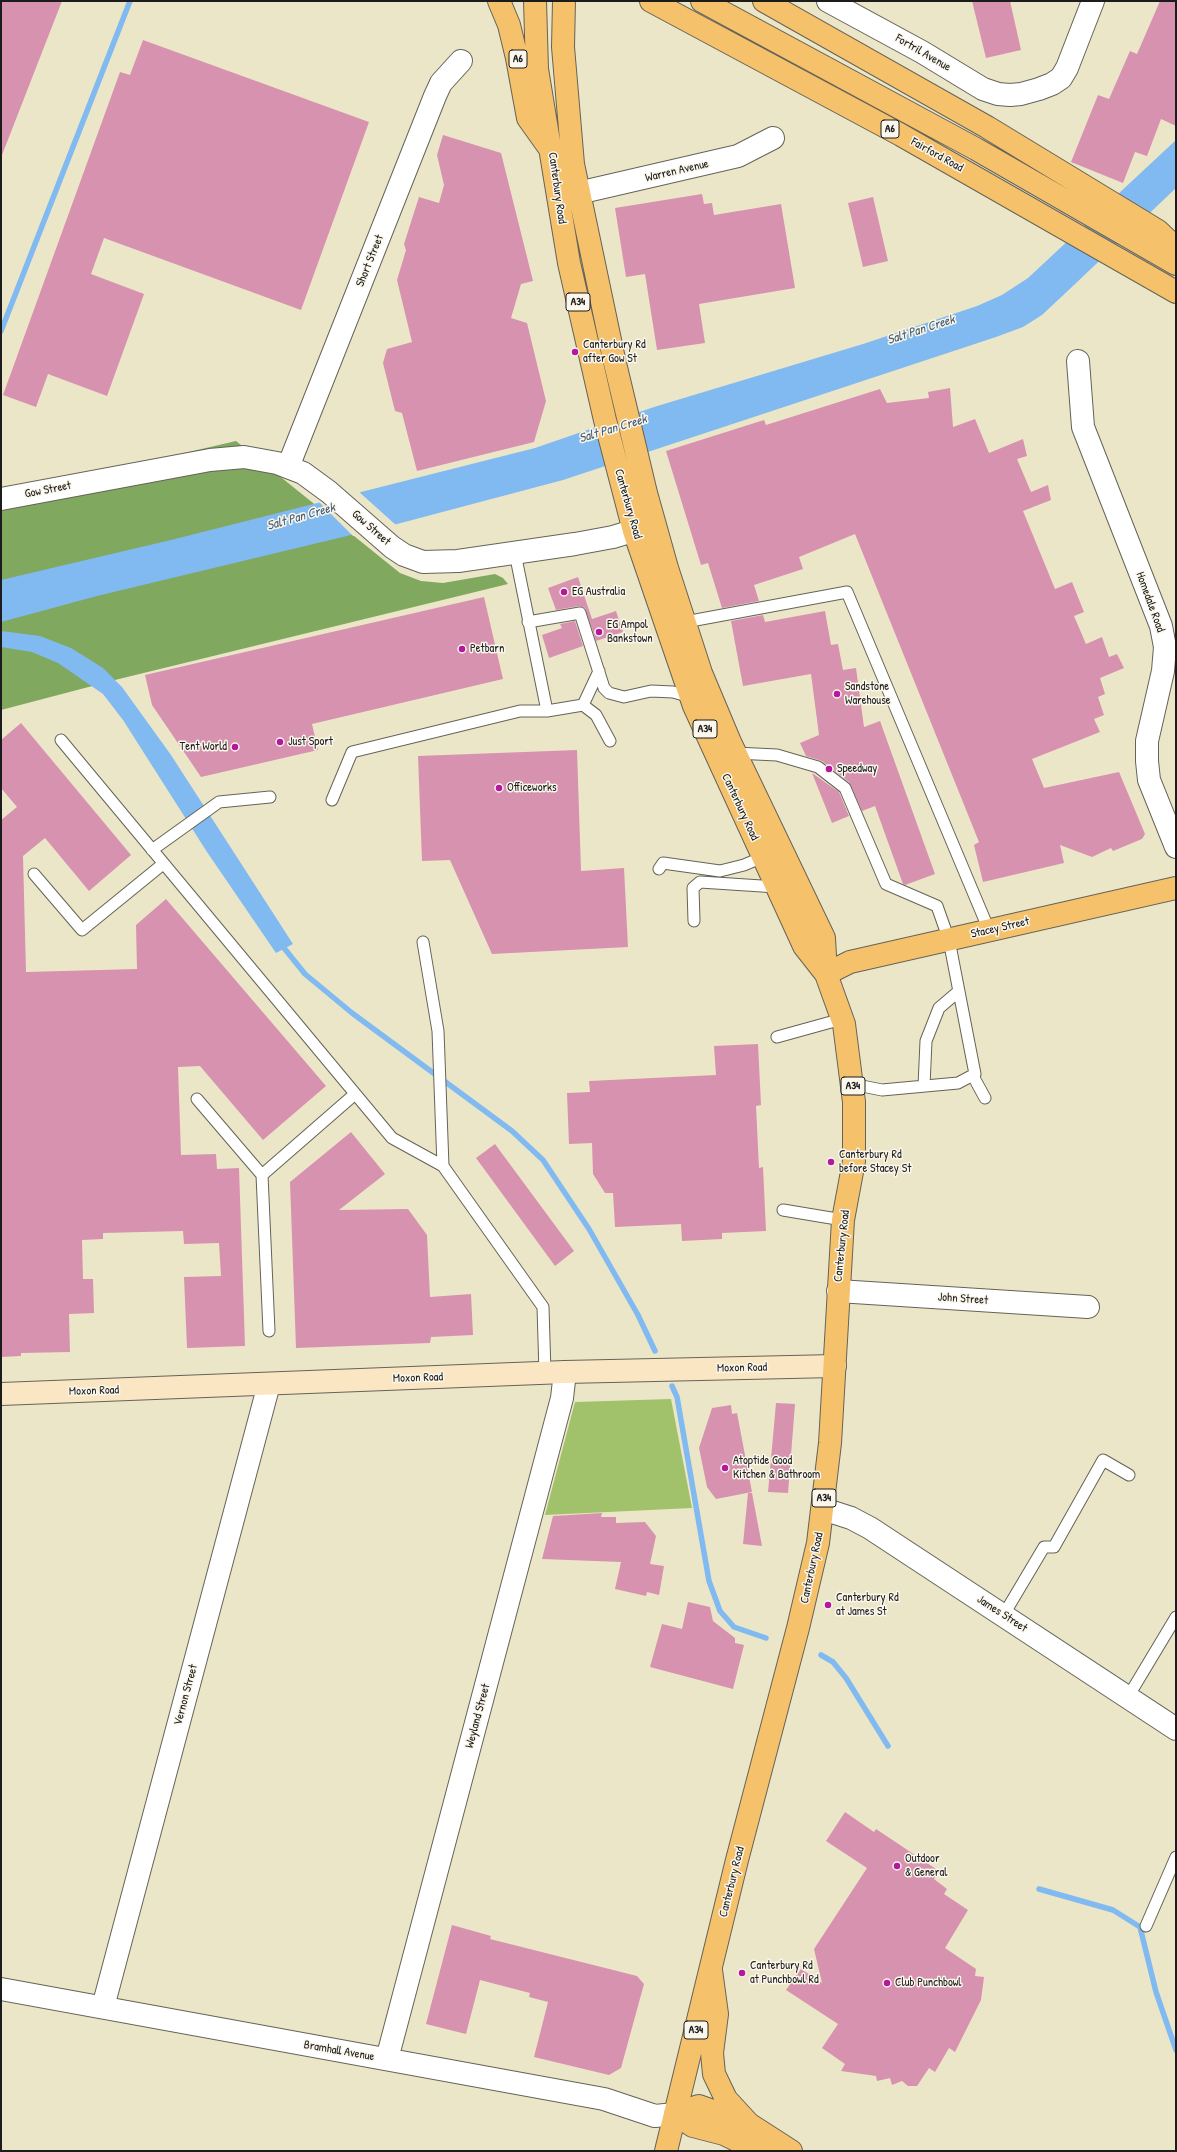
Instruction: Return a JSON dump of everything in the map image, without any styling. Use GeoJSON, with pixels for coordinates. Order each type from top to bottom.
{"type":"FeatureCollection","features":[{"type":"Feature","properties":{"kind":"main road","name":"A6"},"geometry":{"type":"LineString","coordinates":[[499,1],[509,25],[516,51],[528,118],[552,152]]}},
{"type":"Feature","properties":{"kind":"main road","name":"Canterbury Road"},"geometry":{"type":"LineString","coordinates":[[535,1],[537,69],[552,152],[555,184],[569,263],[604,420],[634,531],[691,697],[804,946],[826,974]]}},
{"type":"Feature","properties":{"kind":"main road","name":"Canterbury Road"},"geometry":{"type":"LineString","coordinates":[[564,1],[563,47],[565,92],[572,157],[578,193],[638,461],[655,524],[701,673],[735,753],[824,938],[826,974],[842,1019],[852,1084],[854,1161],[843,1220],[835,1366],[823,1509],[812,1573],[737,1860],[666,2151]]}},
{"type":"Feature","properties":{"kind":"main road","name":"Fairford Road"},"geometry":{"type":"LineString","coordinates":[[651,1],[840,101],[1176,292]]}},
{"type":"Feature","properties":{"kind":"main road","name":"Fairford Road"},"geometry":{"type":"LineString","coordinates":[[702,1],[943,131],[1150,238],[1176,264]]}},
{"type":"Feature","properties":{"kind":"main road"},"geometry":{"type":"LineString","coordinates":[[764,1],[987,127],[1150,238],[1176,248]]}},
{"type":"Feature","properties":{"kind":"main road","name":"Stacey Street"},"geometry":{"type":"LineString","coordinates":[[826,974],[850,962],[1176,888]]}},
{"type":"Feature","properties":{"kind":"main road","name":"Moxon Road"},"geometry":{"type":"LineString","coordinates":[[1,1394],[555,1373],[835,1366]]}},
{"type":"Feature","properties":{"kind":"main road"},"geometry":{"type":"LineString","coordinates":[[711,1970],[716,2014],[712,2053],[714,2074],[726,2099],[749,2124]]}},
{"type":"Feature","properties":{"kind":"main road"},"geometry":{"type":"LineString","coordinates":[[675,2114],[699,2106],[749,2124],[791,2151]]}},
{"type":"Feature","properties":{"kind":"main road"},"geometry":{"type":"LineString","coordinates":[[675,2114],[693,2126],[724,2134],[759,2151]]}},
{"type":"Feature","properties":{"kind":"street","name":"Fortril Avenue"},"geometry":{"type":"LineString","coordinates":[[828,1],[922,52],[983,89],[998,94],[1021,94],[1052,84],[1061,78],[1067,68],[1093,1]]}},
{"type":"Feature","properties":{"kind":"street","name":"Short Street"},"geometry":{"type":"LineString","coordinates":[[288,467],[434,96],[441,83],[460,61]]}},
{"type":"Feature","properties":{"kind":"street","name":"Warren Avenue"},"geometry":{"type":"LineString","coordinates":[[578,193],[738,156],[773,138]]}},
{"type":"Feature","properties":{"kind":"street","name":"Homedale Road"},"geometry":{"type":"LineString","coordinates":[[1078,361],[1082,427],[1161,626],[1165,647],[1163,671],[1147,741],[1147,761],[1149,780],[1176,847]]}},
{"type":"Feature","properties":{"kind":"street","name":"Gow Street"},"geometry":{"type":"LineString","coordinates":[[1,499],[222,458],[255,458],[288,467],[303,473],[329,492],[392,546],[413,559],[433,563],[515,553],[613,537],[655,524]]}},
{"type":"Feature","properties":{"kind":"street","name":"John Street"},"geometry":{"type":"LineString","coordinates":[[838,1291],[1088,1307]]}},
{"type":"Feature","properties":{"kind":"street","name":"Weyland Street"},"geometry":{"type":"LineString","coordinates":[[387,2059],[562,1398],[555,1373]]}},
{"type":"Feature","properties":{"kind":"street","name":"Vernon Street"},"geometry":{"type":"LineString","coordinates":[[103,2007],[269,1384]]}},
{"type":"Feature","properties":{"kind":"street","name":"James Street"},"geometry":{"type":"LineString","coordinates":[[823,1509],[851,1518],[870,1528],[1176,1728]]}},
{"type":"Feature","properties":{"kind":"street","name":"Bramhall Avenue"},"geometry":{"type":"LineString","coordinates":[[1,1989],[604,2099],[645,2114],[655,2116],[675,2114]]}},
{"type":"Feature","properties":{"kind":"lane"},"geometry":{"type":"LineString","coordinates":[[515,553],[547,711]]}},
{"type":"Feature","properties":{"kind":"lane"},"geometry":{"type":"LineString","coordinates":[[685,622],[847,592],[989,930]]}},
{"type":"Feature","properties":{"kind":"lane"},"geometry":{"type":"LineString","coordinates":[[528,622],[580,613],[604,688],[609,693],[618,697],[632,696],[650,691],[673,692],[691,697]]}},
{"type":"Feature","properties":{"kind":"lane"},"geometry":{"type":"LineString","coordinates":[[583,705],[599,671]]}},
{"type":"Feature","properties":{"kind":"lane"},"geometry":{"type":"LineString","coordinates":[[332,800],[352,752],[520,711],[547,711],[583,705],[596,715],[610,741]]}},
{"type":"Feature","properties":{"kind":"lane"},"geometry":{"type":"LineString","coordinates":[[61,740],[392,1138],[443,1166],[543,1307],[555,1373]]}},
{"type":"Feature","properties":{"kind":"lane"},"geometry":{"type":"LineString","coordinates":[[735,753],[777,755],[818,767],[845,788],[886,884],[937,906],[949,940],[975,1070],[974,1076],[985,1098]]}},
{"type":"Feature","properties":{"kind":"lane"},"geometry":{"type":"LineString","coordinates":[[152,850],[219,802],[270,797]]}},
{"type":"Feature","properties":{"kind":"lane"},"geometry":{"type":"LineString","coordinates":[[659,869],[663,863],[720,871],[744,865],[763,857]]}},
{"type":"Feature","properties":{"kind":"lane"},"geometry":{"type":"LineString","coordinates":[[34,874],[82,930],[163,864]]}},
{"type":"Feature","properties":{"kind":"lane"},"geometry":{"type":"LineString","coordinates":[[694,921],[693,888],[700,882],[777,887]]}},
{"type":"Feature","properties":{"kind":"lane"},"geometry":{"type":"LineString","coordinates":[[423,942],[438,1031],[443,1166]]}},
{"type":"Feature","properties":{"kind":"lane"},"geometry":{"type":"LineString","coordinates":[[924,1086],[926,1041],[940,1008],[959,991]]}},
{"type":"Feature","properties":{"kind":"lane"},"geometry":{"type":"LineString","coordinates":[[777,1037],[842,1019]]}},
{"type":"Feature","properties":{"kind":"lane"},"geometry":{"type":"LineString","coordinates":[[852,1084],[882,1090],[958,1083],[974,1076]]}},
{"type":"Feature","properties":{"kind":"lane"},"geometry":{"type":"LineString","coordinates":[[262,1175],[355,1094]]}},
{"type":"Feature","properties":{"kind":"lane"},"geometry":{"type":"LineString","coordinates":[[197,1099],[262,1175],[269,1331]]}},
{"type":"Feature","properties":{"kind":"lane"},"geometry":{"type":"LineString","coordinates":[[783,1210],[843,1220]]}},
{"type":"Feature","properties":{"kind":"lane"},"geometry":{"type":"LineString","coordinates":[[1003,1616],[1044,1547],[1054,1547],[1103,1460],[1129,1475]]}},
{"type":"Feature","properties":{"kind":"lane"},"geometry":{"type":"LineString","coordinates":[[1128,1697],[1176,1617]]}},
{"type":"Feature","properties":{"kind":"lane"},"geometry":{"type":"LineString","coordinates":[[1146,1926],[1176,1857]]}},
{"type":"Feature","properties":{"kind":"green space"},"geometry":{"type":"Polygon","coordinates":[[[236,441],[400,573],[421,581],[443,583],[495,574],[503,578],[508,584],[119,679],[1,710],[1,490],[98,473],[236,441]]]}},
{"type":"Feature","properties":{"kind":"green space"},"geometry":{"type":"Polygon","coordinates":[[[671,1399],[692,1508],[545,1515],[575,1402],[671,1399]]]}},
{"type":"Feature","properties":{"kind":"water","name":"Salt Pan Creek"},"geometry":{"type":"Polygon","coordinates":[[[1176,140],[1176,188],[1042,315],[1023,327],[563,480],[401,523],[97,596],[1,622],[1,580],[171,540],[535,448],[654,407],[863,344],[977,306],[1002,295],[1028,278],[1176,140]]]}},
{"type":"Feature","properties":{"kind":"water"},"geometry":{"type":"Polygon","coordinates":[[[1,631],[40,636],[71,648],[103,668],[122,687],[171,755],[293,944],[276,953],[207,852],[123,720],[103,694],[58,663],[32,652],[1,647],[1,631]]]}},
{"type":"Feature","properties":{"kind":"pier"},"geometry":{"type":"Polygon","coordinates":[[[358,491],[397,526],[353,536],[318,501],[358,491]]]}},
{"type":"Feature","properties":{"kind":"building"},"geometry":{"type":"Polygon","coordinates":[[[1,1],[62,1],[2,155],[1,155],[1,1]]]}},
{"type":"Feature","properties":{"kind":"building"},"geometry":{"type":"Polygon","coordinates":[[[972,1],[1010,1],[1021,50],[986,58],[972,1]]]}},
{"type":"Feature","properties":{"kind":"building"},"geometry":{"type":"Polygon","coordinates":[[[1160,1],[1176,1],[1176,126],[1161,119],[1147,156],[1135,152],[1123,183],[1071,162],[1098,95],[1109,99],[1130,51],[1137,54],[1160,1]]]}},
{"type":"Feature","properties":{"kind":"building"},"geometry":{"type":"Polygon","coordinates":[[[143,40],[369,122],[301,310],[104,238],[91,274],[144,294],[107,396],[48,374],[36,407],[3,395],[120,72],[130,75],[143,40]]]}},
{"type":"Feature","properties":{"kind":"building"},"geometry":{"type":"Polygon","coordinates":[[[443,135],[501,153],[533,281],[521,284],[511,318],[527,323],[546,401],[534,442],[417,471],[402,413],[395,411],[383,363],[387,349],[412,342],[397,280],[406,250],[404,244],[419,197],[439,203],[444,185],[437,155],[443,135]]]}},
{"type":"Feature","properties":{"kind":"building"},"geometry":{"type":"Polygon","coordinates":[[[702,194],[704,204],[712,203],[714,215],[781,204],[795,288],[699,304],[705,343],[657,350],[645,274],[626,277],[615,208],[702,194]]]}},
{"type":"Feature","properties":{"kind":"building"},"geometry":{"type":"Polygon","coordinates":[[[873,197],[888,261],[863,267],[848,203],[873,197]]]}},
{"type":"Feature","properties":{"kind":"building"},"geometry":{"type":"Polygon","coordinates":[[[950,388],[953,427],[975,419],[989,453],[1023,439],[1027,456],[1017,459],[1031,492],[1048,485],[1051,500],[1023,511],[1055,589],[1072,582],[1084,612],[1074,616],[1086,644],[1102,637],[1109,657],[1117,654],[1124,668],[1100,678],[1105,694],[1098,697],[1104,715],[1094,719],[1100,732],[1032,759],[1044,788],[1119,772],[1145,834],[1142,839],[1113,851],[1111,848],[1092,857],[1060,845],[1064,863],[983,882],[974,845],[979,842],[855,534],[799,557],[803,569],[754,585],[759,601],[722,608],[708,563],[701,565],[666,451],[764,420],[766,425],[880,389],[887,403],[929,398],[928,392],[950,388]]]}},
{"type":"Feature","properties":{"kind":"building"},"geometry":{"type":"Polygon","coordinates":[[[578,577],[592,619],[616,611],[623,632],[596,641],[585,608],[579,606],[556,610],[548,588],[578,577]]]}},
{"type":"Feature","properties":{"kind":"building"},"geometry":{"type":"Polygon","coordinates":[[[484,597],[503,679],[312,724],[318,750],[201,777],[152,705],[145,675],[484,597]]]}},
{"type":"Feature","properties":{"kind":"building"},"geometry":{"type":"Polygon","coordinates":[[[825,611],[831,645],[838,644],[843,670],[856,668],[864,727],[880,721],[935,874],[905,885],[903,884],[875,806],[862,811],[849,782],[822,761],[806,756],[800,743],[819,735],[811,674],[743,686],[731,621],[763,615],[765,622],[825,611]]]}},
{"type":"Feature","properties":{"kind":"building"},"geometry":{"type":"Polygon","coordinates":[[[575,621],[583,646],[549,658],[542,635],[562,628],[560,624],[575,621]]]}},
{"type":"Feature","properties":{"kind":"building"},"geometry":{"type":"Polygon","coordinates":[[[21,723],[131,855],[89,891],[45,838],[23,856],[26,972],[137,969],[136,925],[166,899],[326,1086],[263,1140],[200,1066],[178,1067],[181,1155],[216,1154],[217,1169],[239,1168],[245,1346],[187,1348],[184,1277],[221,1276],[219,1243],[184,1244],[183,1231],[103,1233],[103,1239],[82,1240],[83,1279],[93,1279],[94,1313],[69,1314],[70,1352],[21,1353],[21,1356],[1,1357],[1,820],[17,807],[1,788],[1,740],[21,723]]]}},
{"type":"Feature","properties":{"kind":"building"},"geometry":{"type":"Polygon","coordinates":[[[577,750],[581,871],[624,868],[628,947],[492,954],[450,860],[422,861],[418,756],[577,750]]]}},
{"type":"Feature","properties":{"kind":"building"},"geometry":{"type":"Polygon","coordinates":[[[812,773],[839,792],[849,816],[832,823],[812,773]]]}},
{"type":"Feature","properties":{"kind":"building"},"geometry":{"type":"Polygon","coordinates":[[[758,1044],[761,1105],[756,1106],[759,1168],[763,1167],[766,1231],[722,1233],[722,1239],[682,1241],[681,1224],[615,1227],[613,1193],[605,1193],[593,1174],[592,1143],[569,1144],[567,1093],[590,1092],[589,1081],[716,1075],[714,1046],[758,1044]]]}},
{"type":"Feature","properties":{"kind":"building"},"geometry":{"type":"Polygon","coordinates":[[[351,1132],[385,1174],[339,1210],[408,1209],[427,1235],[430,1297],[471,1294],[473,1335],[431,1337],[430,1343],[296,1348],[290,1182],[351,1132]]]}},
{"type":"Feature","properties":{"kind":"building"},"geometry":{"type":"Polygon","coordinates":[[[495,1144],[574,1251],[555,1266],[476,1158],[495,1144]]]}},
{"type":"Feature","properties":{"kind":"building"},"geometry":{"type":"Polygon","coordinates":[[[776,1403],[795,1404],[788,1493],[768,1492],[776,1403]]]}},
{"type":"Feature","properties":{"kind":"building","name":"Atoptide Good Kitchen & Bathroom"},"geometry":{"type":"Polygon","coordinates":[[[731,1405],[732,1414],[737,1413],[752,1492],[716,1499],[707,1487],[699,1448],[712,1408],[731,1405]]]}},
{"type":"Feature","properties":{"kind":"building"},"geometry":{"type":"Polygon","coordinates":[[[748,1493],[752,1493],[762,1546],[743,1544],[748,1493]]]}},
{"type":"Feature","properties":{"kind":"building"},"geometry":{"type":"Polygon","coordinates":[[[602,1513],[601,1517],[616,1517],[616,1523],[645,1522],[656,1536],[650,1564],[664,1566],[659,1595],[647,1592],[646,1596],[615,1589],[621,1562],[542,1559],[553,1516],[602,1513]]]}},
{"type":"Feature","properties":{"kind":"building"},"geometry":{"type":"Polygon","coordinates":[[[688,1602],[710,1607],[713,1621],[735,1638],[735,1643],[744,1645],[733,1689],[650,1667],[662,1624],[682,1629],[688,1602]]]}},
{"type":"Feature","properties":{"kind":"building","name":"Club Punchbowl"},"geometry":{"type":"Polygon","coordinates":[[[845,1812],[874,1832],[876,1829],[939,1871],[934,1879],[947,1889],[944,1894],[968,1910],[945,1948],[976,1969],[975,1976],[984,1977],[981,2000],[955,2052],[949,2048],[935,2072],[929,2068],[917,2086],[908,2086],[902,2081],[892,2085],[890,2078],[877,2081],[876,2076],[841,2071],[845,2064],[822,2048],[838,2024],[786,1990],[801,1969],[822,1983],[814,1949],[867,1868],[826,1841],[845,1812]]]}},
{"type":"Feature","properties":{"kind":"building"},"geometry":{"type":"Polygon","coordinates":[[[452,1925],[491,1936],[490,1939],[637,1976],[644,1984],[621,2068],[609,2075],[534,2057],[548,2002],[529,1997],[530,1993],[480,1980],[466,2034],[426,2024],[452,1925]]]}},
{"type":"Feature","properties":{"kind":"waterway"},"geometry":{"type":"LineString","coordinates":[[1,331],[130,1]]}},
{"type":"Feature","properties":{"kind":"waterway"},"geometry":{"type":"LineString","coordinates":[[280,943],[305,974],[352,1013],[512,1131],[543,1160],[589,1229],[638,1315],[655,1351]]}},
{"type":"Feature","properties":{"kind":"waterway"},"geometry":{"type":"LineString","coordinates":[[672,1386],[677,1397],[709,1581],[720,1611],[734,1627],[766,1638]]}},
{"type":"Feature","properties":{"kind":"waterway"},"geometry":{"type":"LineString","coordinates":[[821,1655],[833,1662],[846,1678],[888,1746]]}},
{"type":"Feature","properties":{"kind":"waterway"},"geometry":{"type":"LineString","coordinates":[[1039,1889],[1113,1910],[1140,1927],[1156,1992],[1176,2050]]}},
{"type":"Feature","properties":{"kind":"place","name":"Canterbury Rd after Gow St"},"geometry":{"type":"Point","coordinates":[575,352]}},
{"type":"Feature","properties":{"kind":"place","name":"EG Australia"},"geometry":{"type":"Point","coordinates":[564,592]}},
{"type":"Feature","properties":{"kind":"place","name":"EG Ampol Bankstown"},"geometry":{"type":"Point","coordinates":[599,632]}},
{"type":"Feature","properties":{"kind":"place","name":"Petbarn"},"geometry":{"type":"Point","coordinates":[462,649]}},
{"type":"Feature","properties":{"kind":"place","name":"Sandstone Warehouse"},"geometry":{"type":"Point","coordinates":[837,694]}},
{"type":"Feature","properties":{"kind":"place","name":"Just Sport"},"geometry":{"type":"Point","coordinates":[280,742]}},
{"type":"Feature","properties":{"kind":"place","name":"Tent World"},"geometry":{"type":"Point","coordinates":[235,747]}},
{"type":"Feature","properties":{"kind":"place","name":"Speedway"},"geometry":{"type":"Point","coordinates":[829,769]}},
{"type":"Feature","properties":{"kind":"place","name":"Officeworks"},"geometry":{"type":"Point","coordinates":[499,788]}},
{"type":"Feature","properties":{"kind":"place","name":"Canterbury Rd before Stacey St"},"geometry":{"type":"Point","coordinates":[831,1162]}},
{"type":"Feature","properties":{"kind":"place","name":"Atoptide Good Kitchen & Bathroom"},"geometry":{"type":"Point","coordinates":[725,1468]}},
{"type":"Feature","properties":{"kind":"place","name":"Canterbury Rd at James St"},"geometry":{"type":"Point","coordinates":[828,1605]}},
{"type":"Feature","properties":{"kind":"place","name":"Outdoor & General"},"geometry":{"type":"Point","coordinates":[897,1866]}},
{"type":"Feature","properties":{"kind":"place","name":"Canterbury Rd at Punchbowl Rd"},"geometry":{"type":"Point","coordinates":[742,1973]}},
{"type":"Feature","properties":{"kind":"place","name":"Club Punchbowl"},"geometry":{"type":"Point","coordinates":[887,1983]}}]}
